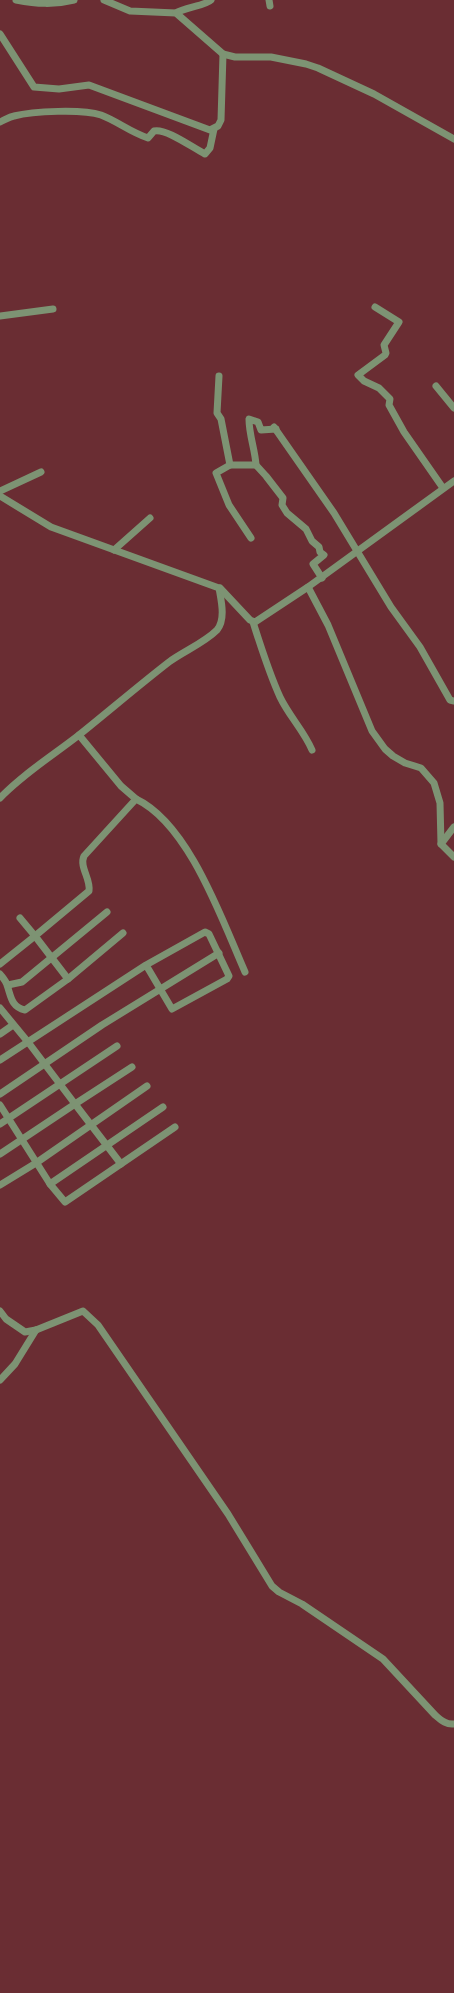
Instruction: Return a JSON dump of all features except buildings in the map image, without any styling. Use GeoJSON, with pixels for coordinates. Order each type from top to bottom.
{"type":"FeatureCollection","features":[{"type":"Feature","properties":{"kind":"street"},"geometry":{"type":"LineString","coordinates":[[16,0],[40,4],[61,3],[74,0]]}},
{"type":"Feature","properties":{"kind":"street"},"geometry":{"type":"LineString","coordinates":[[104,0],[130,11],[176,13],[189,7],[208,4],[211,0]]}},
{"type":"Feature","properties":{"kind":"street"},"geometry":{"type":"LineString","coordinates":[[176,13],[223,54],[235,57],[271,56],[306,64],[374,94],[454,139]]}},
{"type":"Feature","properties":{"kind":"street"},"geometry":{"type":"LineString","coordinates":[[0,34],[34,87],[59,89],[89,85],[206,128],[214,129]]}},
{"type":"Feature","properties":{"kind":"street"},"geometry":{"type":"LineString","coordinates":[[0,122],[14,116],[33,113],[82,112],[100,115],[133,134],[148,138],[154,130],[159,130],[180,139],[205,154],[210,148],[214,129],[221,120],[223,54]]}},
{"type":"Feature","properties":{"kind":"street"},"geometry":{"type":"LineString","coordinates":[[375,307],[399,322],[384,345],[386,353],[358,375],[364,381],[379,388],[390,399],[389,405],[443,488]]}},
{"type":"Feature","properties":{"kind":"street"},"geometry":{"type":"LineString","coordinates":[[0,316],[53,309]]}},
{"type":"Feature","properties":{"kind":"street"},"geometry":{"type":"LineString","coordinates":[[219,376],[217,413],[221,419],[230,465]]}},
{"type":"Feature","properties":{"kind":"street"},"geometry":{"type":"LineString","coordinates":[[436,386],[454,408]]}},
{"type":"Feature","properties":{"kind":"street"},"geometry":{"type":"LineString","coordinates":[[322,578],[313,564],[324,556],[312,541],[306,530],[287,513],[282,505],[283,498],[256,465],[255,449],[249,429],[249,419],[258,422],[261,430],[275,428],[334,512],[391,607],[420,647],[450,700],[454,701]]}},
{"type":"Feature","properties":{"kind":"street"},"geometry":{"type":"LineString","coordinates":[[252,538],[229,505],[216,473],[230,465],[256,465]]}},
{"type":"Feature","properties":{"kind":"street"},"geometry":{"type":"LineString","coordinates":[[0,491],[41,472]]}},
{"type":"Feature","properties":{"kind":"street"},"geometry":{"type":"LineString","coordinates":[[253,622],[257,621],[322,578],[454,481]]}},
{"type":"Feature","properties":{"kind":"street"},"geometry":{"type":"LineString","coordinates":[[0,496],[51,527],[130,557],[219,588],[253,622],[268,668],[281,698],[306,735],[312,750]]}},
{"type":"Feature","properties":{"kind":"street"},"geometry":{"type":"LineString","coordinates":[[114,550],[150,518]]}},
{"type":"Feature","properties":{"kind":"street"},"geometry":{"type":"LineString","coordinates":[[308,587],[328,625],[372,731],[389,752],[405,763],[421,768],[434,784],[440,803],[441,844],[454,857]]}},
{"type":"Feature","properties":{"kind":"street"},"geometry":{"type":"LineString","coordinates":[[0,798],[26,775],[79,735],[182,652],[217,629],[222,618],[222,604],[219,588]]}},
{"type":"Feature","properties":{"kind":"street"},"geometry":{"type":"LineString","coordinates":[[79,735],[116,780],[136,799],[143,802],[167,822],[185,845],[200,871],[245,972]]}},
{"type":"Feature","properties":{"kind":"street"},"geometry":{"type":"LineString","coordinates":[[0,964],[89,891],[89,883],[82,864],[84,856],[136,799]]}},
{"type":"Feature","properties":{"kind":"street"},"geometry":{"type":"LineString","coordinates":[[441,844],[454,827]]}},
{"type":"Feature","properties":{"kind":"street"},"geometry":{"type":"LineString","coordinates":[[8,985],[22,982],[52,959],[107,912]]}},
{"type":"Feature","properties":{"kind":"street"},"geometry":{"type":"LineString","coordinates":[[20,918],[68,979]]}},
{"type":"Feature","properties":{"kind":"street"},"geometry":{"type":"LineString","coordinates":[[0,1060],[146,965],[206,932],[219,953],[229,974],[227,979],[172,1009],[146,965]]}},
{"type":"Feature","properties":{"kind":"street"},"geometry":{"type":"LineString","coordinates":[[0,974],[8,985],[11,999],[20,1009],[24,1010],[68,979],[123,933]]}},
{"type":"Feature","properties":{"kind":"street"},"geometry":{"type":"LineString","coordinates":[[0,1094],[44,1062],[159,988],[219,953]]}},
{"type":"Feature","properties":{"kind":"street"},"geometry":{"type":"LineString","coordinates":[[0,1008],[44,1062],[59,1084],[92,1124],[121,1164]]}},
{"type":"Feature","properties":{"kind":"street"},"geometry":{"type":"LineString","coordinates":[[0,1034],[13,1025]]}},
{"type":"Feature","properties":{"kind":"street"},"geometry":{"type":"LineString","coordinates":[[0,1124],[117,1046]]}},
{"type":"Feature","properties":{"kind":"street"},"geometry":{"type":"LineString","coordinates":[[0,1154],[132,1067]]}},
{"type":"Feature","properties":{"kind":"street"},"geometry":{"type":"LineString","coordinates":[[0,1185],[36,1163],[147,1086]]}},
{"type":"Feature","properties":{"kind":"street"},"geometry":{"type":"LineString","coordinates":[[0,1105],[50,1184],[62,1201],[65,1202],[175,1127]]}},
{"type":"Feature","properties":{"kind":"street"},"geometry":{"type":"LineString","coordinates":[[50,1184],[108,1146],[163,1107]]}},
{"type":"Feature","properties":{"kind":"street"},"geometry":{"type":"LineString","coordinates":[[0,1311],[18,1329],[25,1332],[36,1330],[83,1311],[89,1315],[98,1325],[228,1514],[272,1586],[279,1592],[302,1604],[383,1659],[443,1722],[449,1725],[454,1724]]}},
{"type":"Feature","properties":{"kind":"street"},"geometry":{"type":"LineString","coordinates":[[0,1380],[15,1364],[36,1330]]}}]}
